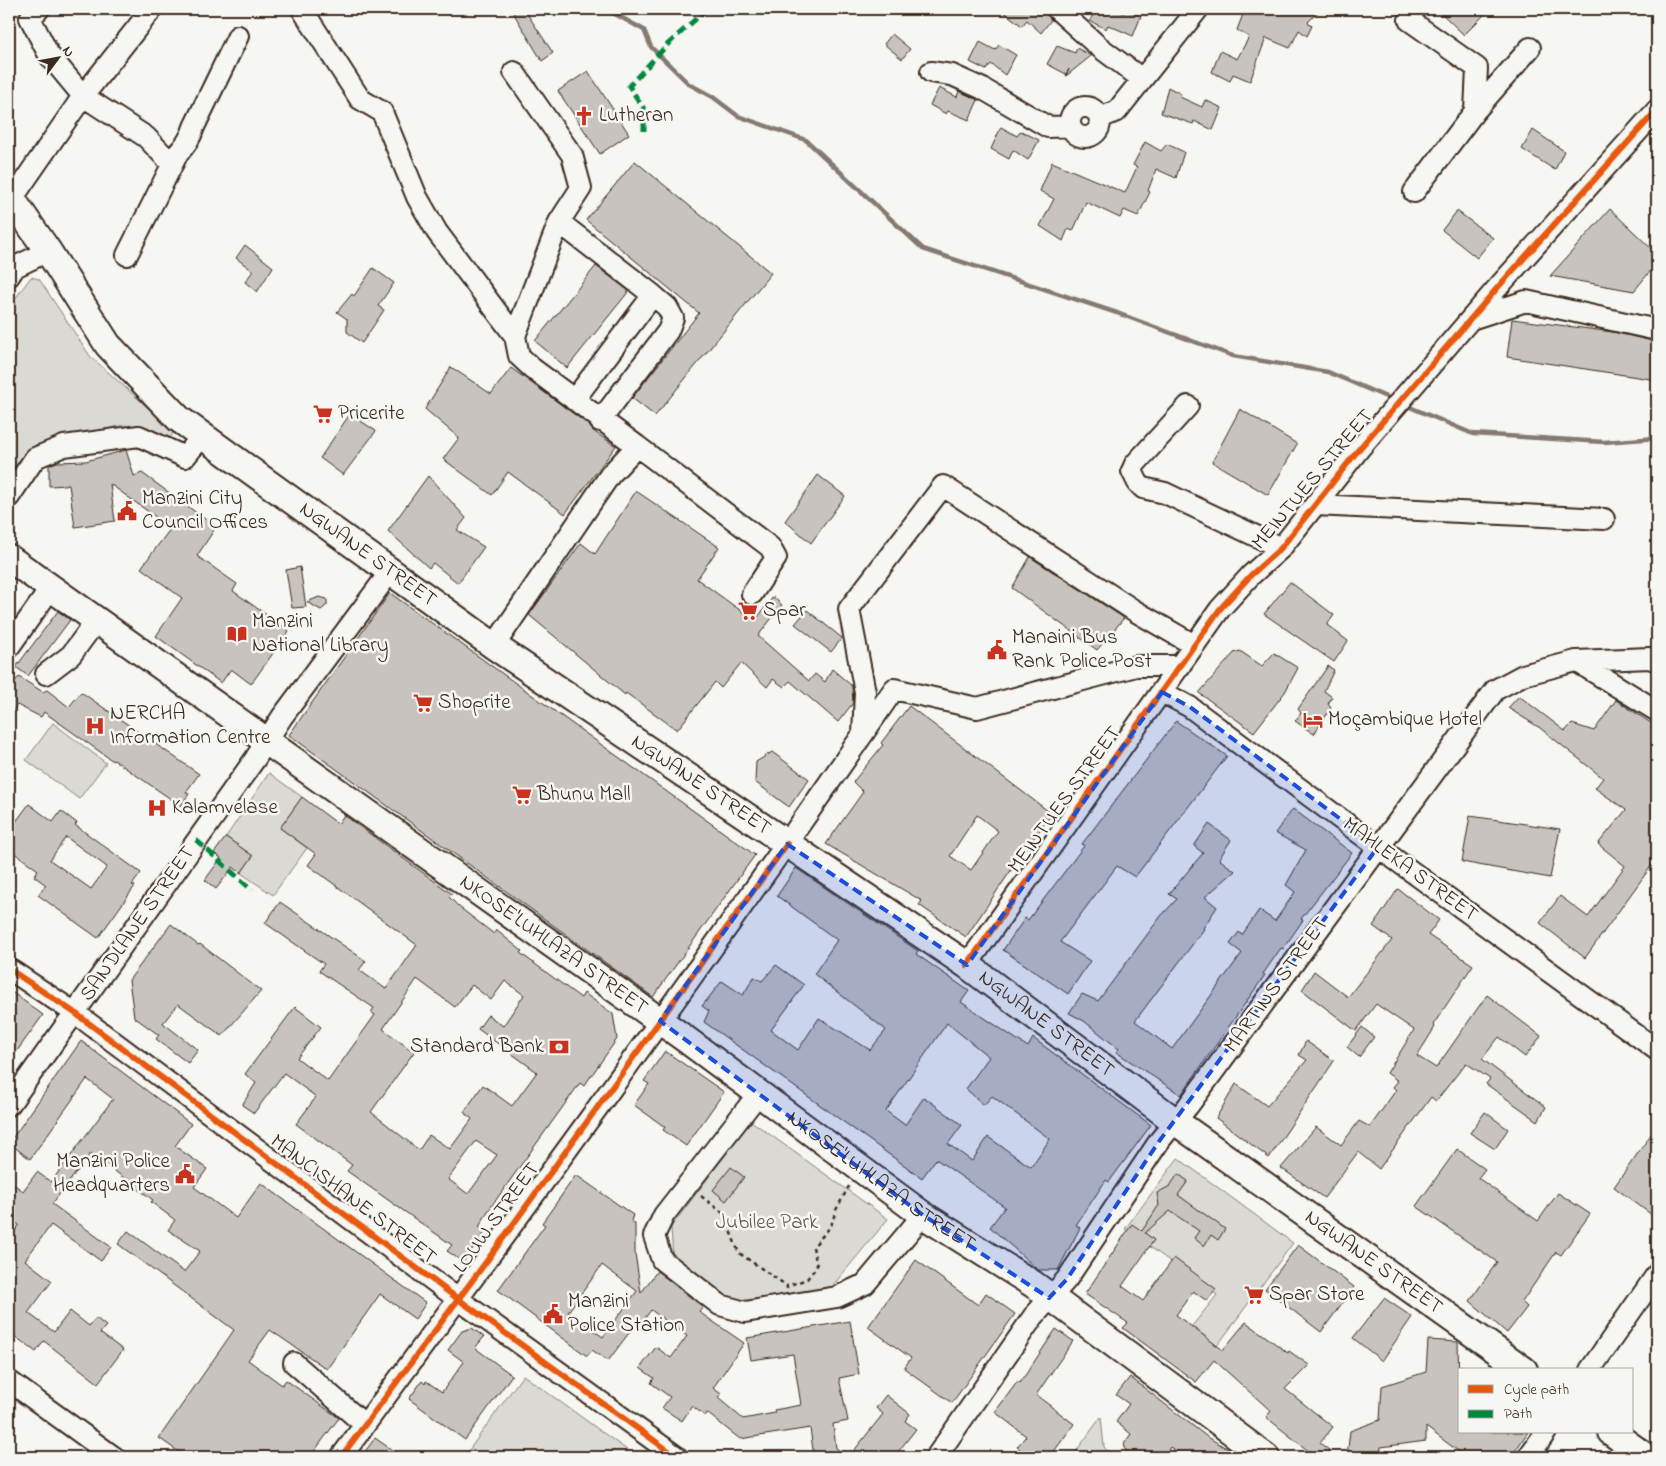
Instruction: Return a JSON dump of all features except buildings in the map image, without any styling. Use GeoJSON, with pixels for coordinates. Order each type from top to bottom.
{"type":"FeatureCollection","features":[{"type":"Feature","properties":{"kind":"main road","name":"NGWANE STREET"},"geometry":{"type":"LineString","coordinates":[[11,197],[108,345],[178,419],[494,646],[967,965],[1176,1122],[1521,1368]]}},
{"type":"Feature","properties":{"kind":"main road","name":"NKOSE'LUHLAZA STREET"},"geometry":{"type":"LineString","coordinates":[[9,558],[660,1021],[923,1215],[1033,1284],[1049,1298],[1266,1457]]}},
{"type":"Feature","properties":{"kind":"main road"},"geometry":{"type":"LineString","coordinates":[[1614,1434],[1646,1457]]}},
{"type":"Feature","properties":{"kind":"street"},"geometry":{"type":"LineString","coordinates":[[39,9],[30,18],[41,42],[83,96],[146,138],[171,163],[178,151],[190,141],[194,127],[238,36]]}},
{"type":"Feature","properties":{"kind":"street"},"geometry":{"type":"LineString","coordinates":[[11,197],[83,96],[152,9]]}},
{"type":"Feature","properties":{"kind":"street"},"geometry":{"type":"LineString","coordinates":[[302,9],[360,99],[382,112],[418,197],[437,232],[515,336],[519,356],[600,421],[637,446],[770,547],[776,558],[752,594]]}},
{"type":"Feature","properties":{"kind":"street"},"geometry":{"type":"LineString","coordinates":[[1057,9],[1098,46],[1142,79]]}},
{"type":"Feature","properties":{"kind":"street"},"geometry":{"type":"LineString","coordinates":[[931,72],[952,75],[983,89],[1048,127],[1070,126],[1070,119],[1080,107],[1088,107],[1095,111],[1100,118],[1117,111],[1198,9]]}},
{"type":"Feature","properties":{"kind":"street"},"geometry":{"type":"LineString","coordinates":[[1415,9],[1409,20],[1477,68],[1476,111]]}},
{"type":"Feature","properties":{"kind":"street"},"geometry":{"type":"LineString","coordinates":[[1414,192],[1476,111],[1530,48]]}},
{"type":"Feature","properties":{"kind":"street"},"geometry":{"type":"LineString","coordinates":[[514,72],[572,155],[581,188],[558,222],[515,336]]}},
{"type":"Feature","properties":{"kind":"street","name":"MEINTUES STREET"},"geometry":{"type":"LineString","coordinates":[[967,965],[1220,609],[1251,575],[1281,548],[1358,448],[1657,110]]}},
{"type":"Feature","properties":{"kind":"street"},"geometry":{"type":"LineString","coordinates":[[127,255],[178,151]]}},
{"type":"Feature","properties":{"kind":"street"},"geometry":{"type":"LineString","coordinates":[[558,222],[653,295],[667,307],[673,318],[668,331],[600,421]]}},
{"type":"Feature","properties":{"kind":"street"},"geometry":{"type":"LineString","coordinates":[[9,276],[15,267],[48,251]]}},
{"type":"Feature","properties":{"kind":"street"},"geometry":{"type":"LineString","coordinates":[[574,400],[653,295]]}},
{"type":"Feature","properties":{"kind":"street"},"geometry":{"type":"LineString","coordinates":[[1471,319],[1526,301],[1657,330]]}},
{"type":"Feature","properties":{"kind":"street"},"geometry":{"type":"LineString","coordinates":[[1188,406],[1135,464],[1132,471],[1138,483],[1143,488],[1165,493],[1281,548]]}},
{"type":"Feature","properties":{"kind":"street"},"geometry":{"type":"LineString","coordinates":[[9,497],[35,458],[64,446],[139,436],[185,457],[202,436]]}},
{"type":"Feature","properties":{"kind":"street"},"geometry":{"type":"LineString","coordinates":[[494,646],[610,476],[637,446]]}},
{"type":"Feature","properties":{"kind":"street"},"geometry":{"type":"LineString","coordinates":[[863,734],[865,692],[849,609],[943,486],[1135,611],[1194,645]]}},
{"type":"Feature","properties":{"kind":"street"},"geometry":{"type":"LineString","coordinates":[[1315,505],[1604,519]]}},
{"type":"Feature","properties":{"kind":"street","name":"SANDLANE STREET"},"geometry":{"type":"LineString","coordinates":[[9,1105],[282,717],[390,572]]}},
{"type":"Feature","properties":{"kind":"street"},"geometry":{"type":"LineString","coordinates":[[9,647],[51,588]]}},
{"type":"Feature","properties":{"kind":"street"},"geometry":{"type":"LineString","coordinates":[[46,674],[71,655],[96,621]]}},
{"type":"Feature","properties":{"kind":"street","name":"MARTINS STREET"},"geometry":{"type":"LineString","coordinates":[[1049,1298],[1067,1279],[1160,1140],[1176,1122],[1378,847],[1400,822],[1477,711],[1495,690],[1523,675],[1576,661],[1650,658],[1657,661]]}},
{"type":"Feature","properties":{"kind":"street"},"geometry":{"type":"LineString","coordinates":[[1576,661],[1657,711]]}},
{"type":"Feature","properties":{"kind":"street","name":"LOUW STREET"},"geometry":{"type":"LineString","coordinates":[[341,1457],[660,1021],[787,844],[894,689],[977,708],[1136,666],[1180,666]]}},
{"type":"Feature","properties":{"kind":"street","name":"MAHLEKA STREET"},"geometry":{"type":"LineString","coordinates":[[1162,692],[1190,707],[1378,847],[1657,1050]]}},
{"type":"Feature","properties":{"kind":"street","name":"MANCISHANE STREET"},"geometry":{"type":"LineString","coordinates":[[9,968],[75,1013],[458,1299],[677,1457]]}},
{"type":"Feature","properties":{"kind":"street"},"geometry":{"type":"LineString","coordinates":[[759,1093],[664,1215],[654,1236],[662,1260],[720,1305],[746,1312],[837,1297],[865,1284],[923,1215]]}},
{"type":"Feature","properties":{"kind":"street"},"geometry":{"type":"LineString","coordinates":[[1591,1368],[1657,1274]]}},
{"type":"Feature","properties":{"kind":"street"},"geometry":{"type":"LineString","coordinates":[[936,1457],[1033,1316],[1049,1298]]}},
{"type":"Feature","properties":{"kind":"street"},"geometry":{"type":"LineString","coordinates":[[294,1363],[365,1425]]}},
{"type":"Feature","properties":{"kind":"street"},"geometry":{"type":"LineString","coordinates":[[9,1381],[114,1457]]}},
{"type":"Feature","properties":{"kind":"street"},"geometry":{"type":"LineString","coordinates":[[1528,1457],[1545,1434]]}},
{"type":"Feature","properties":{"kind":"path"},"geometry":{"type":"LineString","coordinates":[[787,1286],[807,1279],[817,1266],[813,1246],[831,1226],[836,1210],[860,1168]]}},
{"type":"Feature","properties":{"kind":"path"},"geometry":{"type":"LineString","coordinates":[[687,1185],[723,1213],[739,1254],[787,1286]]}},
{"type":"Feature","properties":{"kind":"path"},"geometry":{"type":"LineString","coordinates":[[787,1286],[789,1306]]}},
{"type":"Feature","properties":{"kind":"highlighted area"},"geometry":{"type":"Polygon","coordinates":[[[1162,692],[1190,707],[1378,847],[1160,1140],[1067,1279],[1049,1298],[923,1215],[660,1021],[787,844],[967,965],[1162,692]]]}},
{"type":"Feature","properties":{"kind":"green space"},"geometry":{"type":"Polygon","coordinates":[[[31,277],[39,279],[90,356],[174,431],[168,443],[125,425],[35,445],[9,472],[9,307],[31,277]]]}},
{"type":"Feature","properties":{"kind":"green space"},"geometry":{"type":"Polygon","coordinates":[[[53,723],[106,763],[79,799],[26,760],[53,723]]]}},
{"type":"Feature","properties":{"kind":"green space"},"geometry":{"type":"Polygon","coordinates":[[[269,773],[302,797],[280,828],[307,848],[273,895],[241,873],[253,856],[226,837],[269,773]]]}},
{"type":"Feature","properties":{"kind":"green space","name":"Jubilee Park"},"geometry":{"type":"Polygon","coordinates":[[[751,1121],[888,1219],[830,1289],[732,1303],[673,1260],[671,1227],[751,1121]]]}},
{"type":"Feature","properties":{"kind":"green space"},"geometry":{"type":"Polygon","coordinates":[[[1178,1158],[1293,1243],[1217,1346],[1192,1326],[1217,1295],[1125,1229],[1178,1158]]]}},
{"type":"Feature","properties":{"kind":"green space"},"geometry":{"type":"Polygon","coordinates":[[[523,1375],[634,1455],[632,1457],[464,1457],[523,1375]]]}},
{"type":"Feature","properties":{"kind":"green space"},"geometry":{"type":"Polygon","coordinates":[[[1101,1417],[1104,1447],[1113,1457],[1072,1457],[1101,1417]]]}},
{"type":"Feature","properties":{"kind":"waterway"},"geometry":{"type":"LineString","coordinates":[[606,9],[644,30],[651,47],[689,84],[713,97],[738,116],[806,140],[923,249],[1117,313],[1233,356],[1328,372],[1393,400]]}},
{"type":"Feature","properties":{"kind":"waterway"},"geometry":{"type":"LineString","coordinates":[[1405,405],[1473,434],[1604,442],[1657,438]]}},
{"type":"Feature","properties":{"kind":"marked path"},"geometry":{"type":"LineString","coordinates":[[644,131],[644,109],[629,86],[668,44],[707,9]]}},
{"type":"Feature","properties":{"kind":"marked path"},"geometry":{"type":"LineString","coordinates":[[196,840],[252,890]]}},
{"type":"Feature","properties":{"kind":"cycle path"},"geometry":{"type":"LineString","coordinates":[[967,965],[1220,609],[1251,575],[1281,548],[1359,449],[1499,286],[1657,110]]}},
{"type":"Feature","properties":{"kind":"cycle path"},"geometry":{"type":"LineString","coordinates":[[341,1457],[486,1262],[787,844]]}},
{"type":"Feature","properties":{"kind":"cycle path"},"geometry":{"type":"LineString","coordinates":[[9,969],[75,1013],[458,1299],[677,1457]]}},
{"type":"Feature","properties":{"kind":"place","name":"Lutheran"},"geometry":{"type":"Point","coordinates":[584,116]}},
{"type":"Feature","properties":{"kind":"place","name":"Pricerite"},"geometry":{"type":"Point","coordinates":[323,414]}},
{"type":"Feature","properties":{"kind":"place","name":"Manzini City Council Offices"},"geometry":{"type":"Point","coordinates":[127,511]}},
{"type":"Feature","properties":{"kind":"place","name":"Spar"},"geometry":{"type":"Point","coordinates":[748,611]}},
{"type":"Feature","properties":{"kind":"place","name":"Manzini National Library"},"geometry":{"type":"Point","coordinates":[237,634]}},
{"type":"Feature","properties":{"kind":"place","name":"Manaini Bus Rank Police Post"},"geometry":{"type":"Point","coordinates":[997,650]}},
{"type":"Feature","properties":{"kind":"place","name":"Shoprite"},"geometry":{"type":"Point","coordinates":[423,703]}},
{"type":"Feature","properties":{"kind":"place","name":"Moçambique Hotel"},"geometry":{"type":"Point","coordinates":[1313,720]}},
{"type":"Feature","properties":{"kind":"place","name":"NERCHA Information Centre"},"geometry":{"type":"Point","coordinates":[95,726]}},
{"type":"Feature","properties":{"kind":"place","name":"Bhunu Mall"},"geometry":{"type":"Point","coordinates":[522,795]}},
{"type":"Feature","properties":{"kind":"place","name":"Kalamvelase"},"geometry":{"type":"Point","coordinates":[157,808]}},
{"type":"Feature","properties":{"kind":"place","name":"Standard Bank"},"geometry":{"type":"Point","coordinates":[559,1047]}},
{"type":"Feature","properties":{"kind":"place","name":"Manzini Police Headquarters"},"geometry":{"type":"Point","coordinates":[185,1174]}},
{"type":"Feature","properties":{"kind":"place","name":"Spar Store"},"geometry":{"type":"Point","coordinates":[1254,1295]}},
{"type":"Feature","properties":{"kind":"place","name":"Manzini Police Station"},"geometry":{"type":"Point","coordinates":[553,1314]}}]}
